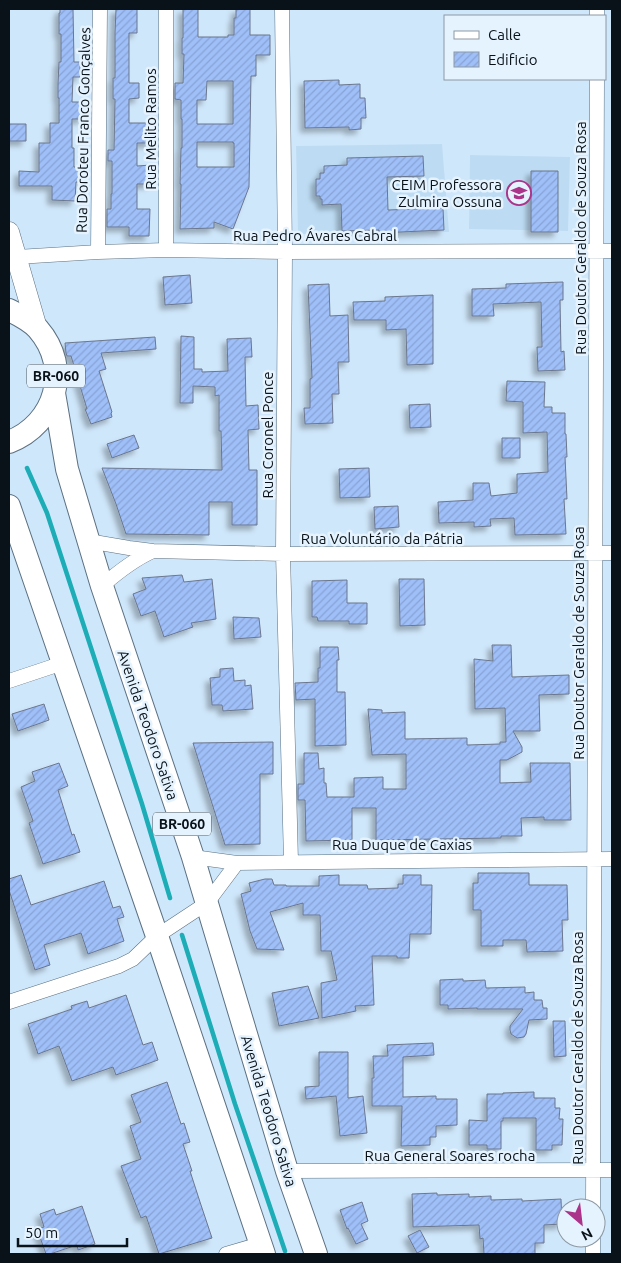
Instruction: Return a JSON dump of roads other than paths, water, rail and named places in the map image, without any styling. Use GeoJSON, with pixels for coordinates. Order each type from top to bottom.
{"type":"FeatureCollection","features":[{"type":"Feature","properties":{"kind":"main road","name":"BR-060"},"geometry":{"type":"LineString","coordinates":[[9,310],[22,316],[37,328],[47,342],[54,358],[56,376],[54,393],[48,411],[36,426],[21,438],[9,442]]}},
{"type":"Feature","properties":{"kind":"main road","name":"Avenida Teodoro Sativa"},"geometry":{"type":"LineString","coordinates":[[54,393],[67,469],[88,541],[193,857],[287,1172],[316,1254]]}},
{"type":"Feature","properties":{"kind":"main road"},"geometry":{"type":"LineString","coordinates":[[9,506],[262,1249]]}},
{"type":"Feature","properties":{"kind":"street","name":"Rua Doroteu Franco Gonçalves"},"geometry":{"type":"LineString","coordinates":[[98,252],[100,9]]}},
{"type":"Feature","properties":{"kind":"street","name":"Rua Melito Ramos"},"geometry":{"type":"LineString","coordinates":[[166,9],[166,250]]}},
{"type":"Feature","properties":{"kind":"street","name":"Rua Coronel Ponce"},"geometry":{"type":"LineString","coordinates":[[282,9],[285,252],[283,554],[291,861]]}},
{"type":"Feature","properties":{"kind":"street","name":"Rua Doutor Geraldo de Souza Rosa"},"geometry":{"type":"LineString","coordinates":[[593,1198],[597,80]]}},
{"type":"Feature","properties":{"kind":"street"},"geometry":{"type":"LineString","coordinates":[[9,232],[37,328]]}},
{"type":"Feature","properties":{"kind":"street","name":"Rua Pedro Ávares Cabral"},"geometry":{"type":"LineString","coordinates":[[17,257],[166,250],[285,252],[612,251]]}},
{"type":"Feature","properties":{"kind":"street","name":"Rua Voluntário da Pátria"},"geometry":{"type":"LineString","coordinates":[[88,541],[152,551],[283,554],[612,553]]}},
{"type":"Feature","properties":{"kind":"street"},"geometry":{"type":"LineString","coordinates":[[102,586],[123,568],[152,551]]}},
{"type":"Feature","properties":{"kind":"street"},"geometry":{"type":"LineString","coordinates":[[9,681],[63,663]]}},
{"type":"Feature","properties":{"kind":"street","name":"Rua Duque de Caxias"},"geometry":{"type":"LineString","coordinates":[[193,857],[237,862],[612,859]]}},
{"type":"Feature","properties":{"kind":"street"},"geometry":{"type":"LineString","coordinates":[[9,1002],[119,966],[132,959],[157,936],[207,903],[237,862]]}},
{"type":"Feature","properties":{"kind":"street","name":"Rua General Soares rocha"},"geometry":{"type":"LineString","coordinates":[[287,1172],[612,1170]]}},
{"type":"Feature","properties":{"kind":"street"},"geometry":{"type":"LineString","coordinates":[[226,1254],[262,1249]]}},
{"type":"Feature","properties":{"kind":"waterway"},"geometry":{"type":"LineString","coordinates":[[27,468],[47,513],[142,804],[170,898]]}},
{"type":"Feature","properties":{"kind":"waterway"},"geometry":{"type":"LineString","coordinates":[[182,935],[235,1104],[285,1251]]}},
{"type":"Feature","properties":{"kind":"place","name":"CEIM Professora Zulmira Ossuna"},"geometry":{"type":"Point","coordinates":[519,193]}}]}
